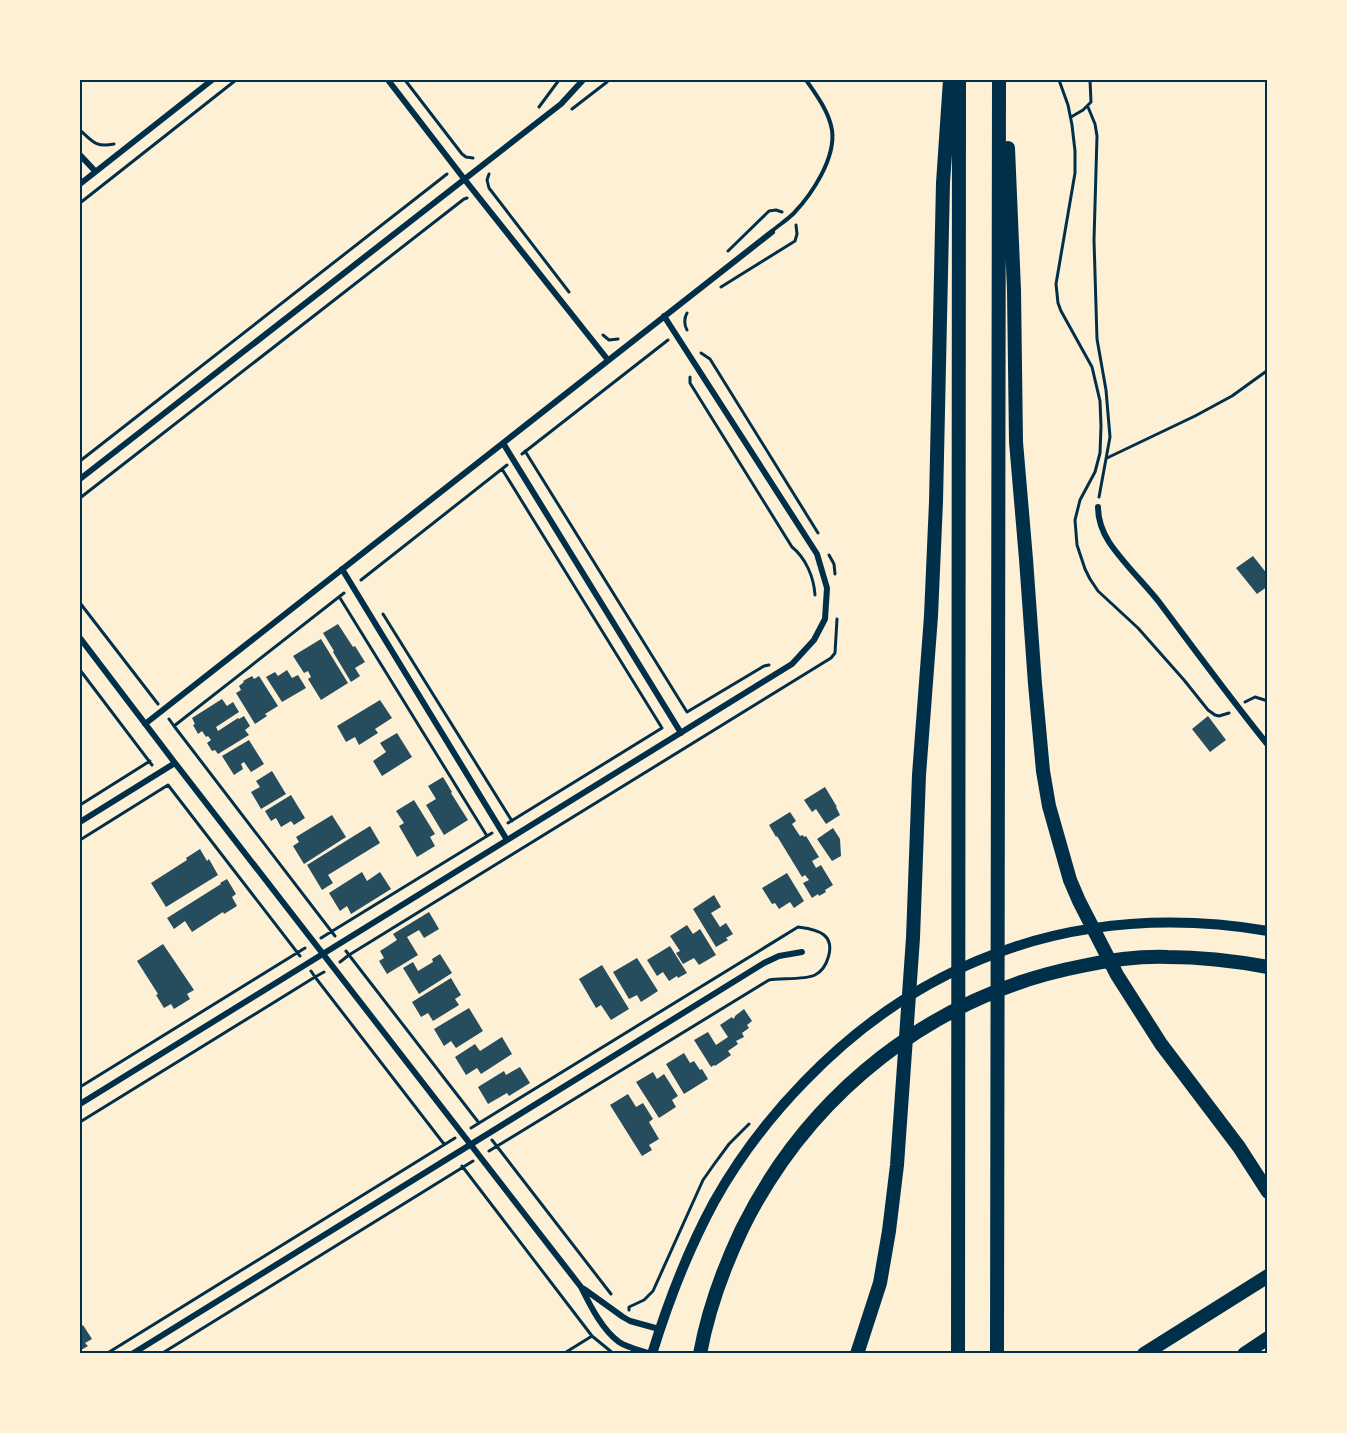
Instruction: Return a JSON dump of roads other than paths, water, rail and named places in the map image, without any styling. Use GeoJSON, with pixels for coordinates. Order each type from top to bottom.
{"type":"FeatureCollection","features":[{"type":"Feature","properties":{"kind":"highway"},"geometry":{"type":"LineString","coordinates":[[857,1353],[880,1283],[897,1165],[913,938],[919,775],[932,604],[943,183],[950,80]]}},
{"type":"Feature","properties":{"kind":"highway"},"geometry":{"type":"LineString","coordinates":[[958,80],[957,535],[960,838],[958,1353]]}},
{"type":"Feature","properties":{"kind":"highway"},"geometry":{"type":"LineString","coordinates":[[997,1353],[999,80]]}},
{"type":"Feature","properties":{"kind":"highway"},"geometry":{"type":"LineString","coordinates":[[1005,80],[1014,290],[1016,442],[1035,684],[1043,771],[1049,806],[1078,900],[1117,975],[1161,1044],[1234,1141],[1268,1192]]}},
{"type":"Feature","properties":{"kind":"highway"},"geometry":{"type":"LineString","coordinates":[[700,1353],[710,1309],[727,1261],[765,1187],[809,1126],[859,1075],[904,1040],[939,1018],[975,1000],[1014,984],[1064,969],[1108,961],[1148,958],[1212,959],[1268,967]]}},
{"type":"Feature","properties":{"kind":"highway"},"geometry":{"type":"LineString","coordinates":[[1144,1353],[1266,1277]]}},
{"type":"Feature","properties":{"kind":"highway"},"geometry":{"type":"LineString","coordinates":[[1244,1353],[1268,1338]]}},
{"type":"Feature","properties":{"kind":"main road"},"geometry":{"type":"LineString","coordinates":[[651,1353],[702,1226],[731,1174],[770,1120],[793,1094],[821,1064],[862,1028],[917,991],[949,973],[999,952],[1074,931],[1125,924],[1153,923],[1213,924],[1268,931]]}},
{"type":"Feature","properties":{"kind":"street"},"geometry":{"type":"LineString","coordinates":[[80,184],[212,80]]}},
{"type":"Feature","properties":{"kind":"street"},"geometry":{"type":"LineString","coordinates":[[388,80],[608,360]]}},
{"type":"Feature","properties":{"kind":"street"},"geometry":{"type":"LineString","coordinates":[[80,479],[561,104],[583,80]]}},
{"type":"Feature","properties":{"kind":"street"},"geometry":{"type":"LineString","coordinates":[[80,155],[95,171]]}},
{"type":"Feature","properties":{"kind":"street"},"geometry":{"type":"LineString","coordinates":[[145,724],[772,231]]}},
{"type":"Feature","properties":{"kind":"street"},"geometry":{"type":"LineString","coordinates":[[80,1104],[792,664],[814,640],[825,619],[827,588],[817,554],[664,316]]}},
{"type":"Feature","properties":{"kind":"street"},"geometry":{"type":"LineString","coordinates":[[503,443],[681,733]]}},
{"type":"Feature","properties":{"kind":"street"},"geometry":{"type":"LineString","coordinates":[[1098,507],[1098,518],[1109,542],[1147,587],[1268,745]]}},
{"type":"Feature","properties":{"kind":"street"},"geometry":{"type":"LineString","coordinates":[[342,569],[507,840]]}},
{"type":"Feature","properties":{"kind":"street"},"geometry":{"type":"LineString","coordinates":[[80,638],[581,1287],[592,1309],[615,1338],[630,1347],[651,1353]]}},
{"type":"Feature","properties":{"kind":"street"},"geometry":{"type":"LineString","coordinates":[[80,822],[175,763]]}},
{"type":"Feature","properties":{"kind":"street"},"geometry":{"type":"LineString","coordinates":[[132,1353],[764,963],[779,956],[802,952]]}},
{"type":"Feature","properties":{"kind":"street"},"geometry":{"type":"LineString","coordinates":[[581,1287],[630,1321],[659,1329]]}},
{"type":"Feature","properties":{"kind":"lane"},"geometry":{"type":"LineString","coordinates":[[772,231],[790,217],[803,202],[820,177],[832,143],[829,119],[806,80]]}}]}
